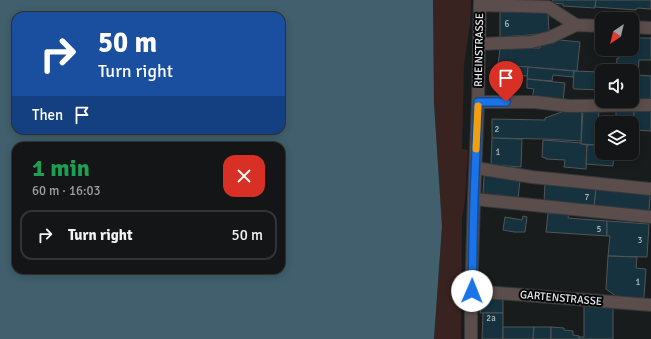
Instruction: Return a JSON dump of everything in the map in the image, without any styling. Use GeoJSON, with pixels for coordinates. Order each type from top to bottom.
{"type":"FeatureCollection","features":[{"type":"Feature","properties":{"kind":"street"},"geometry":{"type":"LineString","coordinates":[[480,2],[548,3],[576,25]]}},
{"type":"Feature","properties":{"kind":"street","name":"RHEINSTRASSE"},"geometry":{"type":"LineString","coordinates":[[471,339],[480,2]]}},
{"type":"Feature","properties":{"kind":"street"},"geometry":{"type":"LineString","coordinates":[[479,44],[531,42],[551,37],[576,25],[595,26]]}},
{"type":"Feature","properties":{"kind":"street"},"geometry":{"type":"LineString","coordinates":[[639,27],[651,28]]}},
{"type":"Feature","properties":{"kind":"street"},"geometry":{"type":"LineString","coordinates":[[478,102],[535,102],[569,106],[651,105]]}},
{"type":"Feature","properties":{"kind":"street"},"geometry":{"type":"LineString","coordinates":[[476,168],[532,177],[651,188]]}},
{"type":"Feature","properties":{"kind":"street"},"geometry":{"type":"LineString","coordinates":[[474,199],[651,217]]}},
{"type":"Feature","properties":{"kind":"street","name":"GARTENSTRASSE"},"geometry":{"type":"LineString","coordinates":[[472,291],[651,305]]}},
{"type":"Feature","properties":{"kind":"shaded area"},"geometry":{"type":"Polygon","coordinates":[[[433,0],[471,0],[470,24],[464,64],[462,149],[468,150],[465,200],[462,219],[461,339],[434,339],[442,226],[434,103],[433,0]]]}},
{"type":"Feature","properties":{"kind":"water"},"geometry":{"type":"Polygon","coordinates":[[[0,0],[433,0],[434,103],[442,226],[434,339],[0,339],[0,0]]]}},
{"type":"Feature","properties":{"kind":"building"},"geometry":{"type":"Polygon","coordinates":[[[553,0],[596,0],[595,8],[563,6],[563,4],[552,3],[553,0]]]}},
{"type":"Feature","properties":{"kind":"building"},"geometry":{"type":"Polygon","coordinates":[[[596,0],[651,0],[651,9],[637,8],[636,10],[595,7],[596,0]]]}},
{"type":"Feature","properties":{"kind":"building"},"geometry":{"type":"Polygon","coordinates":[[[500,10],[548,12],[549,32],[500,37],[500,10]]]}},
{"type":"Feature","properties":{"kind":"building"},"geometry":{"type":"Polygon","coordinates":[[[639,38],[651,38],[651,60],[639,60],[639,64],[617,64],[617,58],[619,58],[619,56],[639,56],[639,38]]]}},
{"type":"Feature","properties":{"kind":"building"},"geometry":{"type":"Polygon","coordinates":[[[555,40],[580,42],[577,71],[498,65],[500,48],[540,48],[541,44],[554,43],[555,40]]]}},
{"type":"Feature","properties":{"kind":"building"},"geometry":{"type":"Polygon","coordinates":[[[514,66],[528,67],[528,76],[513,75],[514,66]]]}},
{"type":"Feature","properties":{"kind":"building"},"geometry":{"type":"Polygon","coordinates":[[[528,67],[574,71],[573,77],[553,75],[552,81],[527,79],[528,67]]]}},
{"type":"Feature","properties":{"kind":"building"},"geometry":{"type":"Polygon","coordinates":[[[574,71],[595,72],[595,90],[574,89],[574,71]]]}},
{"type":"Feature","properties":{"kind":"building"},"geometry":{"type":"Polygon","coordinates":[[[639,75],[651,76],[651,99],[639,100],[639,75]]]}},
{"type":"Feature","properties":{"kind":"building"},"geometry":{"type":"Polygon","coordinates":[[[527,79],[565,83],[563,101],[532,98],[534,89],[527,88],[527,79]]]}},
{"type":"Feature","properties":{"kind":"building"},"geometry":{"type":"Polygon","coordinates":[[[634,109],[651,110],[651,131],[639,130],[639,116],[634,116],[634,109]]]}},
{"type":"Feature","properties":{"kind":"building"},"geometry":{"type":"Polygon","coordinates":[[[634,109],[634,116],[616,116],[616,110],[634,109]]]}},
{"type":"Feature","properties":{"kind":"building"},"geometry":{"type":"Polygon","coordinates":[[[567,110],[582,110],[581,141],[492,138],[492,119],[545,120],[545,118],[567,110]]]}},
{"type":"Feature","properties":{"kind":"building"},"geometry":{"type":"Polygon","coordinates":[[[583,110],[599,110],[599,116],[595,116],[595,145],[581,144],[583,110]]]}},
{"type":"Feature","properties":{"kind":"building"},"geometry":{"type":"Polygon","coordinates":[[[492,138],[522,139],[521,167],[491,165],[492,138]]]}},
{"type":"Feature","properties":{"kind":"building"},"geometry":{"type":"Polygon","coordinates":[[[543,140],[581,143],[587,145],[586,169],[564,167],[565,160],[546,159],[542,157],[543,140]]]}},
{"type":"Feature","properties":{"kind":"building"},"geometry":{"type":"Polygon","coordinates":[[[587,145],[595,145],[595,160],[613,160],[613,166],[586,164],[587,145]]]}},
{"type":"Feature","properties":{"kind":"building"},"geometry":{"type":"Polygon","coordinates":[[[484,175],[520,180],[518,199],[483,196],[484,175]]]}},
{"type":"Feature","properties":{"kind":"building"},"geometry":{"type":"Polygon","coordinates":[[[545,183],[596,189],[594,207],[544,202],[545,183]]]}},
{"type":"Feature","properties":{"kind":"building"},"geometry":{"type":"Polygon","coordinates":[[[596,189],[649,195],[649,211],[594,207],[596,189]]]}},
{"type":"Feature","properties":{"kind":"building"},"geometry":{"type":"Polygon","coordinates":[[[548,213],[569,214],[568,218],[607,221],[607,236],[546,232],[548,213]]]}},
{"type":"Feature","properties":{"kind":"building"},"geometry":{"type":"Polygon","coordinates":[[[523,216],[527,217],[525,232],[503,230],[505,217],[522,220],[523,216]]]}},
{"type":"Feature","properties":{"kind":"building"},"geometry":{"type":"Polygon","coordinates":[[[607,221],[649,224],[647,257],[608,256],[610,236],[607,236],[607,221]]]}},
{"type":"Feature","properties":{"kind":"building"},"geometry":{"type":"Polygon","coordinates":[[[608,256],[637,257],[636,268],[646,269],[643,298],[617,297],[606,289],[608,256]]]}},
{"type":"Feature","properties":{"kind":"building"},"geometry":{"type":"Polygon","coordinates":[[[484,298],[503,298],[503,313],[480,313],[484,298]]]}},
{"type":"Feature","properties":{"kind":"building"},"geometry":{"type":"Polygon","coordinates":[[[584,306],[613,307],[613,339],[579,339],[579,337],[584,337],[584,306]]]}},
{"type":"Feature","properties":{"kind":"building"},"geometry":{"type":"Polygon","coordinates":[[[483,313],[503,313],[503,339],[482,339],[483,313]]]}},
{"type":"Feature","properties":{"kind":"building"},"geometry":{"type":"Polygon","coordinates":[[[503,327],[534,327],[533,339],[503,339],[503,327]]]}},
{"type":"Feature","properties":{"kind":"building"},"geometry":{"type":"Polygon","coordinates":[[[534,327],[551,327],[551,339],[533,339],[534,327]]]}},
{"type":"Feature","properties":{"kind":"building"},"geometry":{"type":"Polygon","coordinates":[[[551,327],[564,328],[564,330],[573,331],[573,335],[579,336],[579,339],[551,339],[551,327]]]}},
{"type":"Feature","properties":{"kind":"slow traffic"},"geometry":{"type":"LineString","coordinates":[[476,149],[478,106]]}},
{"type":"Feature","properties":{"kind":"route"},"geometry":{"type":"LineString","coordinates":[[472,291],[478,102],[506,102]]}}]}
